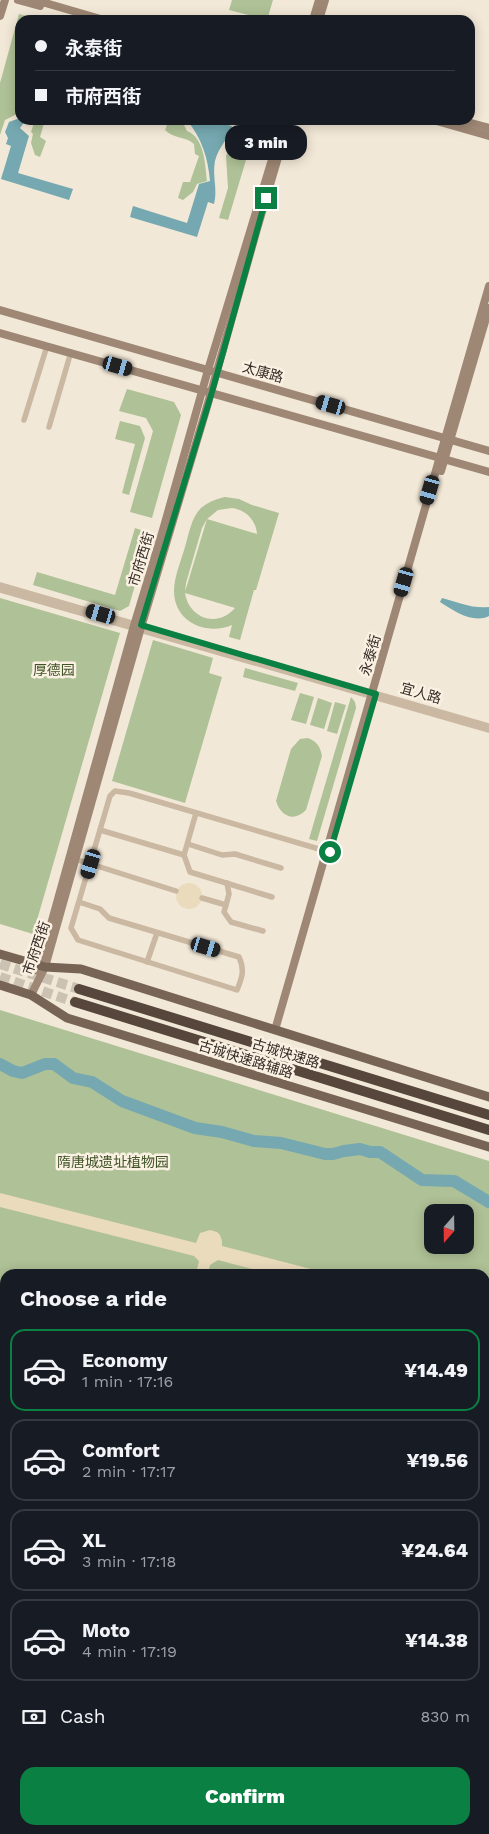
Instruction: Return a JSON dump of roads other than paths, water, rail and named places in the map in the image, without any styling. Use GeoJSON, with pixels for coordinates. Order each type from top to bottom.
{"type":"FeatureCollection","features":[{"type":"Feature","properties":{"kind":"highway","name":"古城快速路"},"geometry":{"type":"LineString","coordinates":[[80,989],[489,1115]]}},
{"type":"Feature","properties":{"kind":"highway","name":"古城快速路"},"geometry":{"type":"LineString","coordinates":[[75,1002],[489,1130]]}},
{"type":"Feature","properties":{"kind":"main road"},"geometry":{"type":"LineString","coordinates":[[0,954],[42,966],[81,969],[489,1097]]}},
{"type":"Feature","properties":{"kind":"main road","name":"古城快速路辅路"},"geometry":{"type":"LineString","coordinates":[[0,985],[31,995],[68,1018],[489,1147]]}},
{"type":"Feature","properties":{"kind":"street"},"geometry":{"type":"LineString","coordinates":[[0,16],[4,0]]}},
{"type":"Feature","properties":{"kind":"street"},"geometry":{"type":"LineString","coordinates":[[18,0],[70,15]]}},
{"type":"Feature","properties":{"kind":"street"},"geometry":{"type":"LineString","coordinates":[[35,0],[87,15]]}},
{"type":"Feature","properties":{"kind":"street"},"geometry":{"type":"LineString","coordinates":[[314,15],[319,0]]}},
{"type":"Feature","properties":{"kind":"street"},"geometry":{"type":"LineString","coordinates":[[320,15],[325,0]]}},
{"type":"Feature","properties":{"kind":"street"},"geometry":{"type":"LineString","coordinates":[[475,124],[489,128]]}},
{"type":"Feature","properties":{"kind":"street","name":"市府西街"},"geometry":{"type":"LineString","coordinates":[[31,995],[42,966],[75,859],[208,370],[282,125]]}},
{"type":"Feature","properties":{"kind":"street","name":"市府西街"},"geometry":{"type":"LineString","coordinates":[[42,966],[137,627],[212,392],[256,229],[288,125]]}},
{"type":"Feature","properties":{"kind":"street"},"geometry":{"type":"LineString","coordinates":[[450,125],[489,136]]}},
{"type":"Feature","properties":{"kind":"street","name":"永泰街"},"geometry":{"type":"LineString","coordinates":[[277,1031],[442,458],[489,286]]}},
{"type":"Feature","properties":{"kind":"street","name":"永泰街"},"geometry":{"type":"LineString","coordinates":[[447,439],[489,308]]}},
{"type":"Feature","properties":{"kind":"street","name":"太康路"},"geometry":{"type":"LineString","coordinates":[[0,310],[489,451]]}},
{"type":"Feature","properties":{"kind":"street"},"geometry":{"type":"LineString","coordinates":[[0,332],[489,472]]}},
{"type":"Feature","properties":{"kind":"street"},"geometry":{"type":"LineString","coordinates":[[24,420],[47,346]]}},
{"type":"Feature","properties":{"kind":"street"},"geometry":{"type":"LineString","coordinates":[[49,427],[70,352]]}},
{"type":"Feature","properties":{"kind":"street","name":"宜人路"},"geometry":{"type":"LineString","coordinates":[[0,585],[137,627]]}},
{"type":"Feature","properties":{"kind":"street","name":"宜人路"},"geometry":{"type":"LineString","coordinates":[[0,590],[137,627],[489,730]]}},
{"type":"Feature","properties":{"kind":"street","name":"宜人路"},"geometry":{"type":"LineString","coordinates":[[374,695],[489,726]]}},
{"type":"Feature","properties":{"kind":"street"},"geometry":{"type":"LineString","coordinates":[[79,902],[100,909],[109,918],[239,957],[244,967],[237,990],[78,940],[71,928],[110,796],[115,791],[129,793],[328,852]]}},
{"type":"Feature","properties":{"kind":"street"},"geometry":{"type":"LineString","coordinates":[[196,813],[184,855],[190,872],[272,897]]}},
{"type":"Feature","properties":{"kind":"street"},"geometry":{"type":"LineString","coordinates":[[100,830],[184,855]]}},
{"type":"Feature","properties":{"kind":"street"},"geometry":{"type":"LineString","coordinates":[[188,844],[222,855],[235,854],[281,868]]}},
{"type":"Feature","properties":{"kind":"street"},"geometry":{"type":"LineString","coordinates":[[75,859],[176,891]]}},
{"type":"Feature","properties":{"kind":"street"},"geometry":{"type":"LineString","coordinates":[[227,883],[229,894],[224,912],[231,922],[263,931]]}},
{"type":"Feature","properties":{"kind":"street"},"geometry":{"type":"LineString","coordinates":[[202,898],[226,905]]}},
{"type":"Feature","properties":{"kind":"street"},"geometry":{"type":"LineString","coordinates":[[147,962],[157,932]]}},
{"type":"Feature","properties":{"kind":"water"},"geometry":{"type":"Polygon","coordinates":[[[15,120],[15,125],[22,125],[20,128],[29,136],[18,173],[73,189],[69,200],[1,179],[11,146],[6,144],[8,138],[5,132],[9,122],[15,120]]]}},
{"type":"Feature","properties":{"kind":"water"},"geometry":{"type":"Polygon","coordinates":[[[191,125],[232,126],[215,161],[214,204],[208,202],[197,237],[130,217],[133,206],[187,223],[199,184],[210,181],[208,164],[197,134],[191,125]]]}},
{"type":"Feature","properties":{"kind":"water"},"geometry":{"type":"Polygon","coordinates":[[[442,598],[471,606],[489,607],[489,616],[477,618],[464,615],[440,602],[442,598]]]}},
{"type":"Feature","properties":{"kind":"waterway"},"geometry":{"type":"LineString","coordinates":[[0,1064],[13,1071],[22,1073],[45,1064],[54,1064],[73,1078],[92,1082],[122,1101],[195,1128],[222,1132],[254,1141],[281,1143],[325,1154],[360,1149],[380,1152],[422,1180],[454,1181],[489,1202]]}},
{"type":"Feature","properties":{"kind":"tunnel"},"geometry":{"type":"LineString","coordinates":[[0,964],[79,989]]}},
{"type":"Feature","properties":{"kind":"tunnel"},"geometry":{"type":"LineString","coordinates":[[0,977],[75,1002]]}},
{"type":"Feature","properties":{"kind":"park label","name":"厚德园"},"geometry":{"type":"Point","coordinates":[54,670]}},
{"type":"Feature","properties":{"kind":"park label","name":"隋唐城遗址植物园"},"geometry":{"type":"Point","coordinates":[113,1162]}}]}
